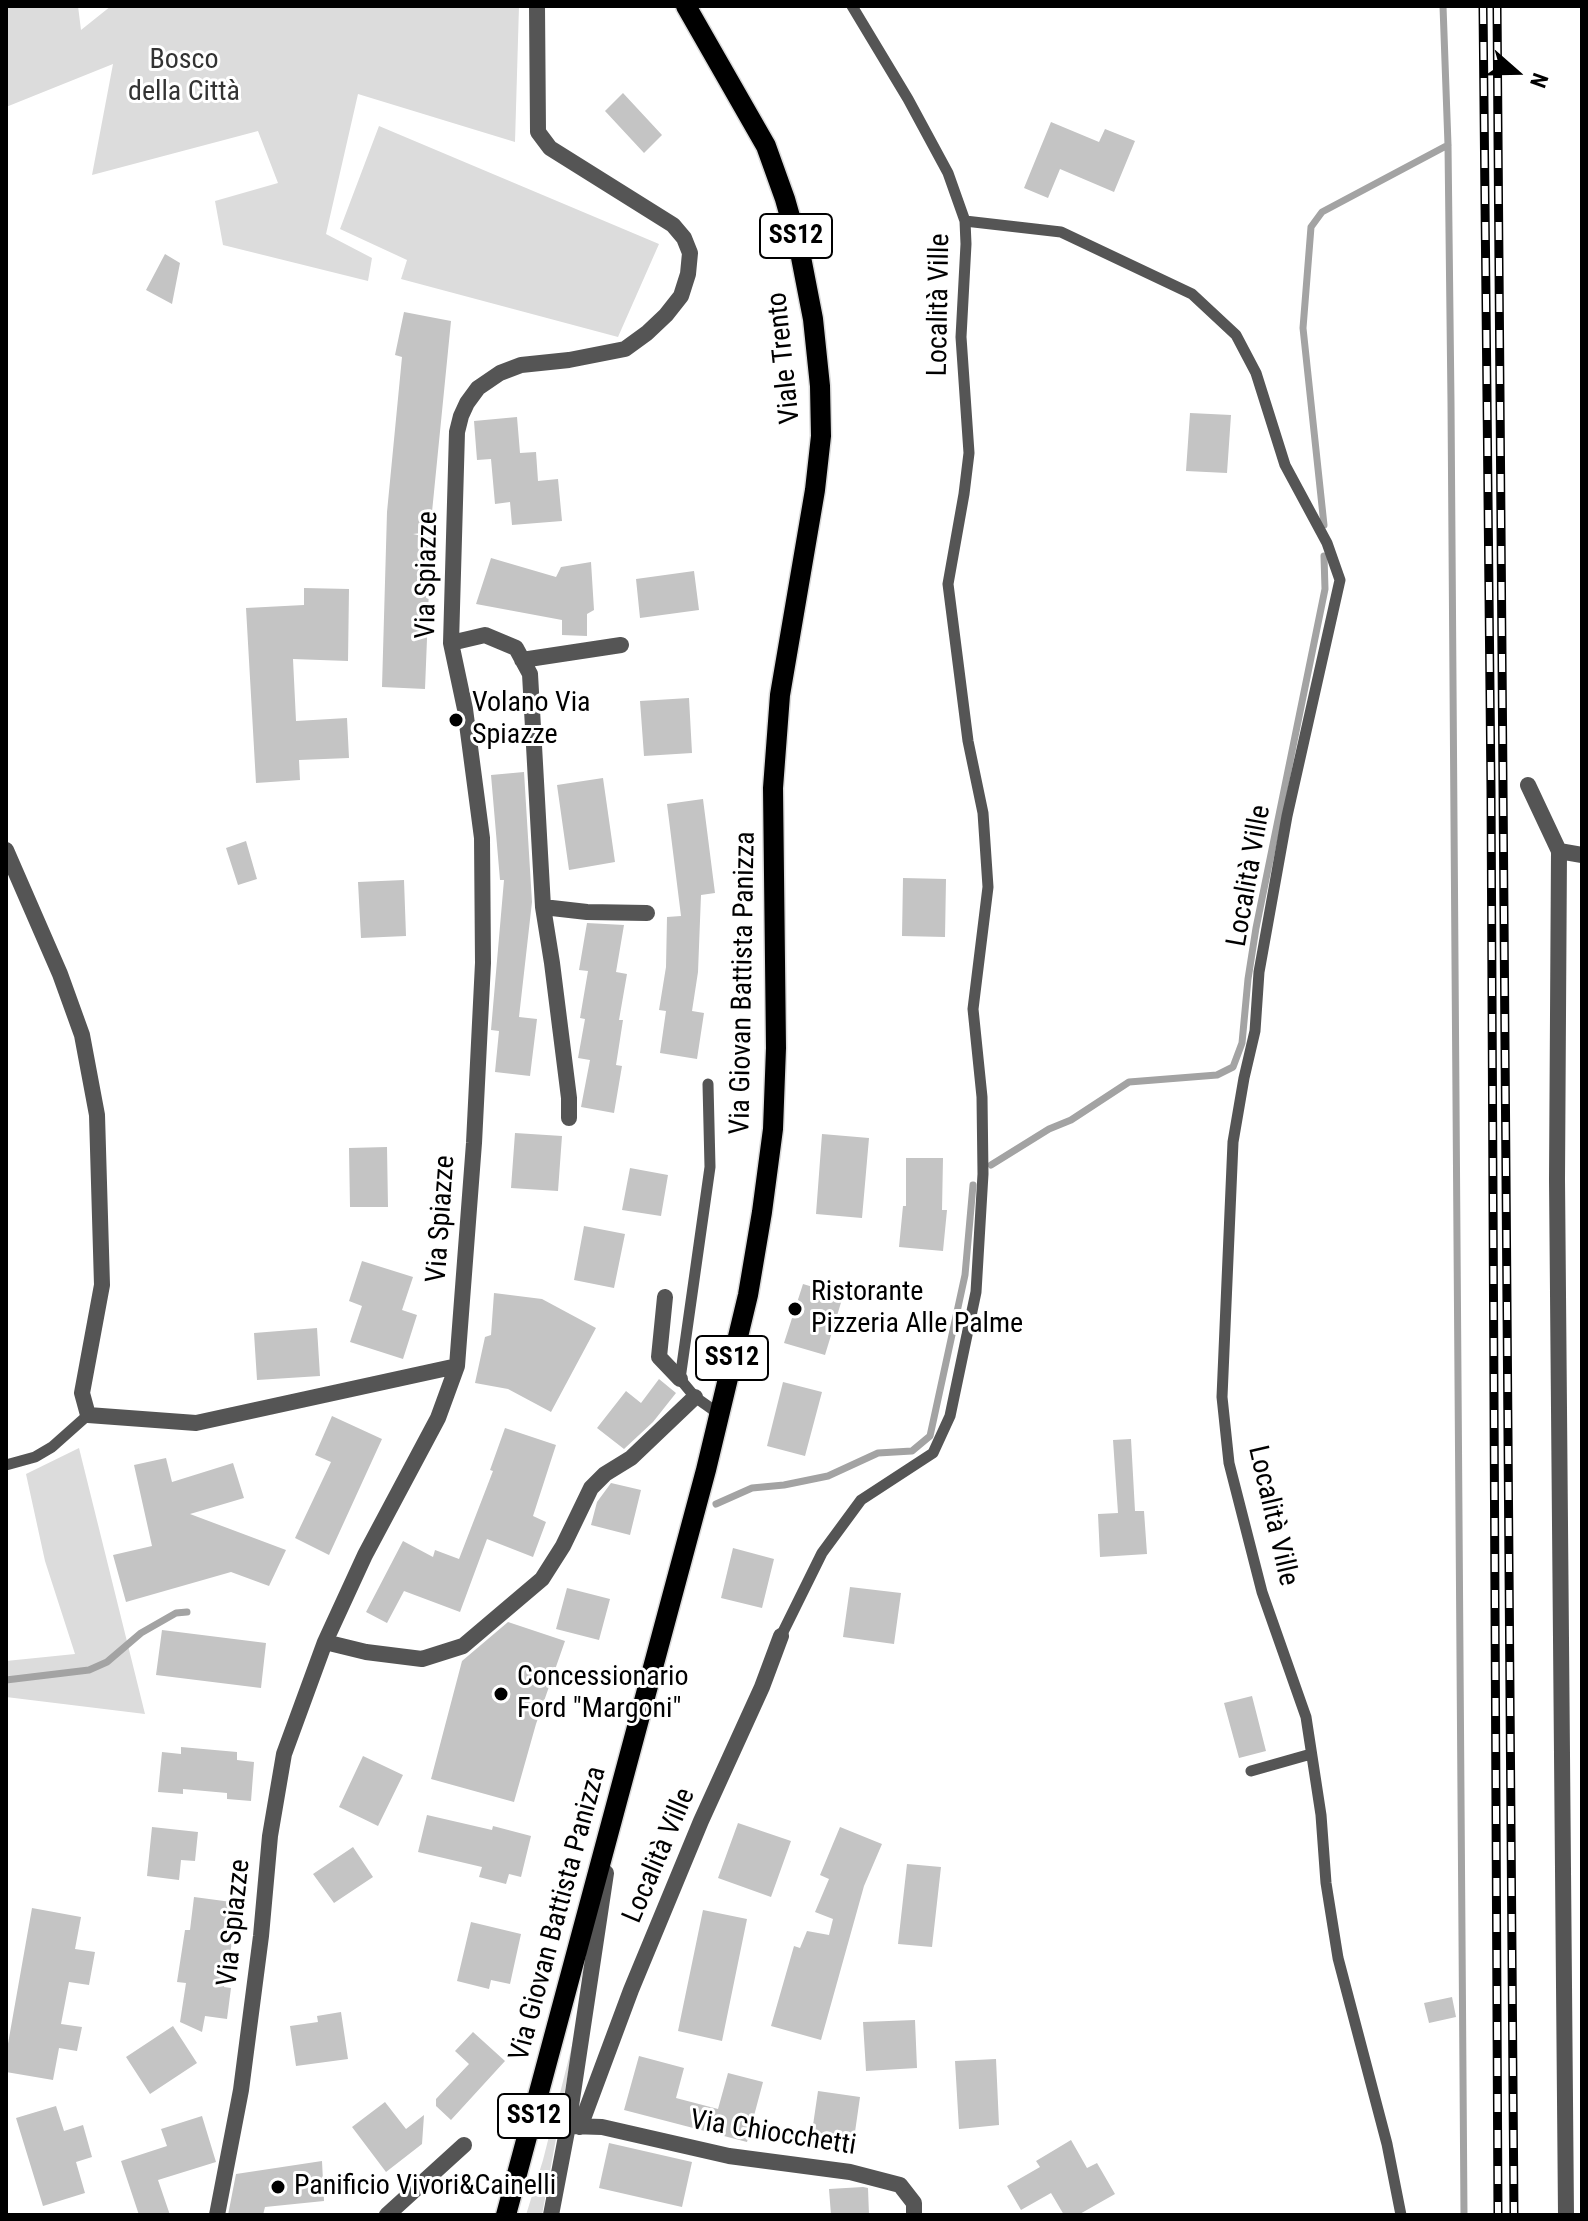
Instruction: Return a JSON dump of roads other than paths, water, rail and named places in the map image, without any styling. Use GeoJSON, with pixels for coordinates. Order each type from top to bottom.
{"type":"FeatureCollection","features":[{"type":"Feature","properties":{"kind":"main road","name":"Viale Trento"},"geometry":{"type":"LineString","coordinates":[[686,6],[766,146],[800,252],[813,319],[820,386],[821,436],[815,490]]}},
{"type":"Feature","properties":{"kind":"main road","name":"Via Giovan Battista Panizza"},"geometry":{"type":"LineString","coordinates":[[506,2215],[614,1820],[719,1414],[750,1281],[773,1129],[776,1048],[773,788],[780,695],[815,490]]}},
{"type":"Feature","properties":{"kind":"street","name":"Via Spiazze"},"geometry":{"type":"LineString","coordinates":[[217,2215],[241,2090],[261,1936],[270,1836],[284,1754],[325,1642],[365,1555],[438,1418],[457,1366],[474,1143],[483,963],[483,854],[465,709],[451,643],[457,432],[467,403],[478,388],[489,380],[521,365],[625,349],[666,315],[681,296],[688,274],[690,253],[684,238],[673,225],[550,148],[538,132],[537,6]]}},
{"type":"Feature","properties":{"kind":"street"},"geometry":{"type":"LineString","coordinates":[[451,643],[485,635],[516,648],[530,674],[543,907],[569,1098],[569,1118]]}},
{"type":"Feature","properties":{"kind":"street"},"geometry":{"type":"LineString","coordinates":[[522,660],[621,645]]}},
{"type":"Feature","properties":{"kind":"street"},"geometry":{"type":"LineString","coordinates":[[1528,785],[1559,851],[1557,1179],[1566,2215]]}},
{"type":"Feature","properties":{"kind":"street"},"geometry":{"type":"LineString","coordinates":[[6,850],[60,974],[82,1035],[97,1115],[102,1285],[82,1393],[88,1415],[196,1423],[457,1366]]}},
{"type":"Feature","properties":{"kind":"street"},"geometry":{"type":"LineString","coordinates":[[1559,851],[1582,855]]}},
{"type":"Feature","properties":{"kind":"street"},"geometry":{"type":"LineString","coordinates":[[543,907],[587,912],[647,913]]}},
{"type":"Feature","properties":{"kind":"street"},"geometry":{"type":"LineString","coordinates":[[665,1297],[659,1357],[680,1379]]}},
{"type":"Feature","properties":{"kind":"street"},"geometry":{"type":"LineString","coordinates":[[325,1642],[366,1652],[422,1659],[463,1646],[542,1579],[563,1546],[591,1488],[605,1474],[631,1458],[695,1397]]}},
{"type":"Feature","properties":{"kind":"street","name":"Località Ville"},"geometry":{"type":"LineString","coordinates":[[574,2126],[781,1636]]}},
{"type":"Feature","properties":{"kind":"street"},"geometry":{"type":"LineString","coordinates":[[551,2215],[574,2126],[614,1820]]}},
{"type":"Feature","properties":{"kind":"street","name":"Via Chiocchetti"},"geometry":{"type":"LineString","coordinates":[[574,2126],[602,2127],[729,2156],[850,2172],[900,2185],[914,2203],[914,2215]]}},
{"type":"Feature","properties":{"kind":"street"},"geometry":{"type":"LineString","coordinates":[[387,2215],[464,2145]]}},
{"type":"Feature","properties":{"kind":"lane"},"geometry":{"type":"LineString","coordinates":[[852,6],[948,173],[965,221]]}},
{"type":"Feature","properties":{"kind":"lane","name":"Località Ville"},"geometry":{"type":"LineString","coordinates":[[781,1636],[822,1553],[861,1500],[933,1453],[950,1416],[976,1292],[983,1174],[982,1097],[973,1009],[988,887],[983,813],[968,741],[948,584],[969,453],[961,337],[965,221],[1061,232],[1192,294],[1236,335],[1256,373],[1285,465],[1327,543],[1340,580],[1287,816],[1259,972],[1255,1031],[1233,1142],[1222,1397],[1229,1463],[1262,1592],[1306,1717],[1338,1958],[1387,2144],[1401,2215]]}},
{"type":"Feature","properties":{"kind":"lane"},"geometry":{"type":"LineString","coordinates":[[708,1084],[710,1167],[680,1379],[695,1397],[719,1414]]}},
{"type":"Feature","properties":{"kind":"lane"},"geometry":{"type":"LineString","coordinates":[[6,1465],[35,1457],[52,1447],[88,1415]]}},
{"type":"Feature","properties":{"kind":"lane"},"geometry":{"type":"LineString","coordinates":[[1251,1771],[1311,1754]]}},
{"type":"Feature","properties":{"kind":"waterway"},"geometry":{"type":"LineString","coordinates":[[1443,6],[1451,403],[1464,2215]]}},
{"type":"Feature","properties":{"kind":"waterway"},"geometry":{"type":"LineString","coordinates":[[1324,525],[1303,328],[1311,227],[1322,212],[1448,145]]}},
{"type":"Feature","properties":{"kind":"waterway"},"geometry":{"type":"LineString","coordinates":[[991,1165],[1049,1129],[1071,1120],[1129,1082],[1217,1075],[1233,1067],[1242,1043],[1256,928],[1325,589],[1324,556]]}},
{"type":"Feature","properties":{"kind":"waterway"},"geometry":{"type":"LineString","coordinates":[[716,1504],[752,1488],[828,1476],[878,1453],[912,1451],[930,1436],[965,1275],[973,1185]]}},
{"type":"Feature","properties":{"kind":"waterway"},"geometry":{"type":"LineString","coordinates":[[6,1680],[89,1670],[107,1662],[141,1633],[176,1613],[187,1612]]}},
{"type":"Feature","properties":{"kind":"railway"},"geometry":{"type":"LineString","coordinates":[[1483,6],[1491,789],[1498,2215]]}},
{"type":"Feature","properties":{"kind":"railway"},"geometry":{"type":"LineString","coordinates":[[1497,6],[1514,2215]]}},
{"type":"Feature","properties":{"kind":"place","name":"Volano Via Spiazze"},"geometry":{"type":"Point","coordinates":[456,720]}},
{"type":"Feature","properties":{"kind":"place","name":"Ristorante Pizzeria Alle Palme"},"geometry":{"type":"Point","coordinates":[795,1309]}},
{"type":"Feature","properties":{"kind":"place","name":"Concessionario Ford \"Margoni\""},"geometry":{"type":"Point","coordinates":[501,1694]}},
{"type":"Feature","properties":{"kind":"place","name":"Panificio Vivori&Cainelli"},"geometry":{"type":"Point","coordinates":[278,2187]}},
{"type":"Feature","properties":{"kind":"park label","name":"Bosco della Città"},"geometry":{"type":"Point","coordinates":[184,77]}}]}
